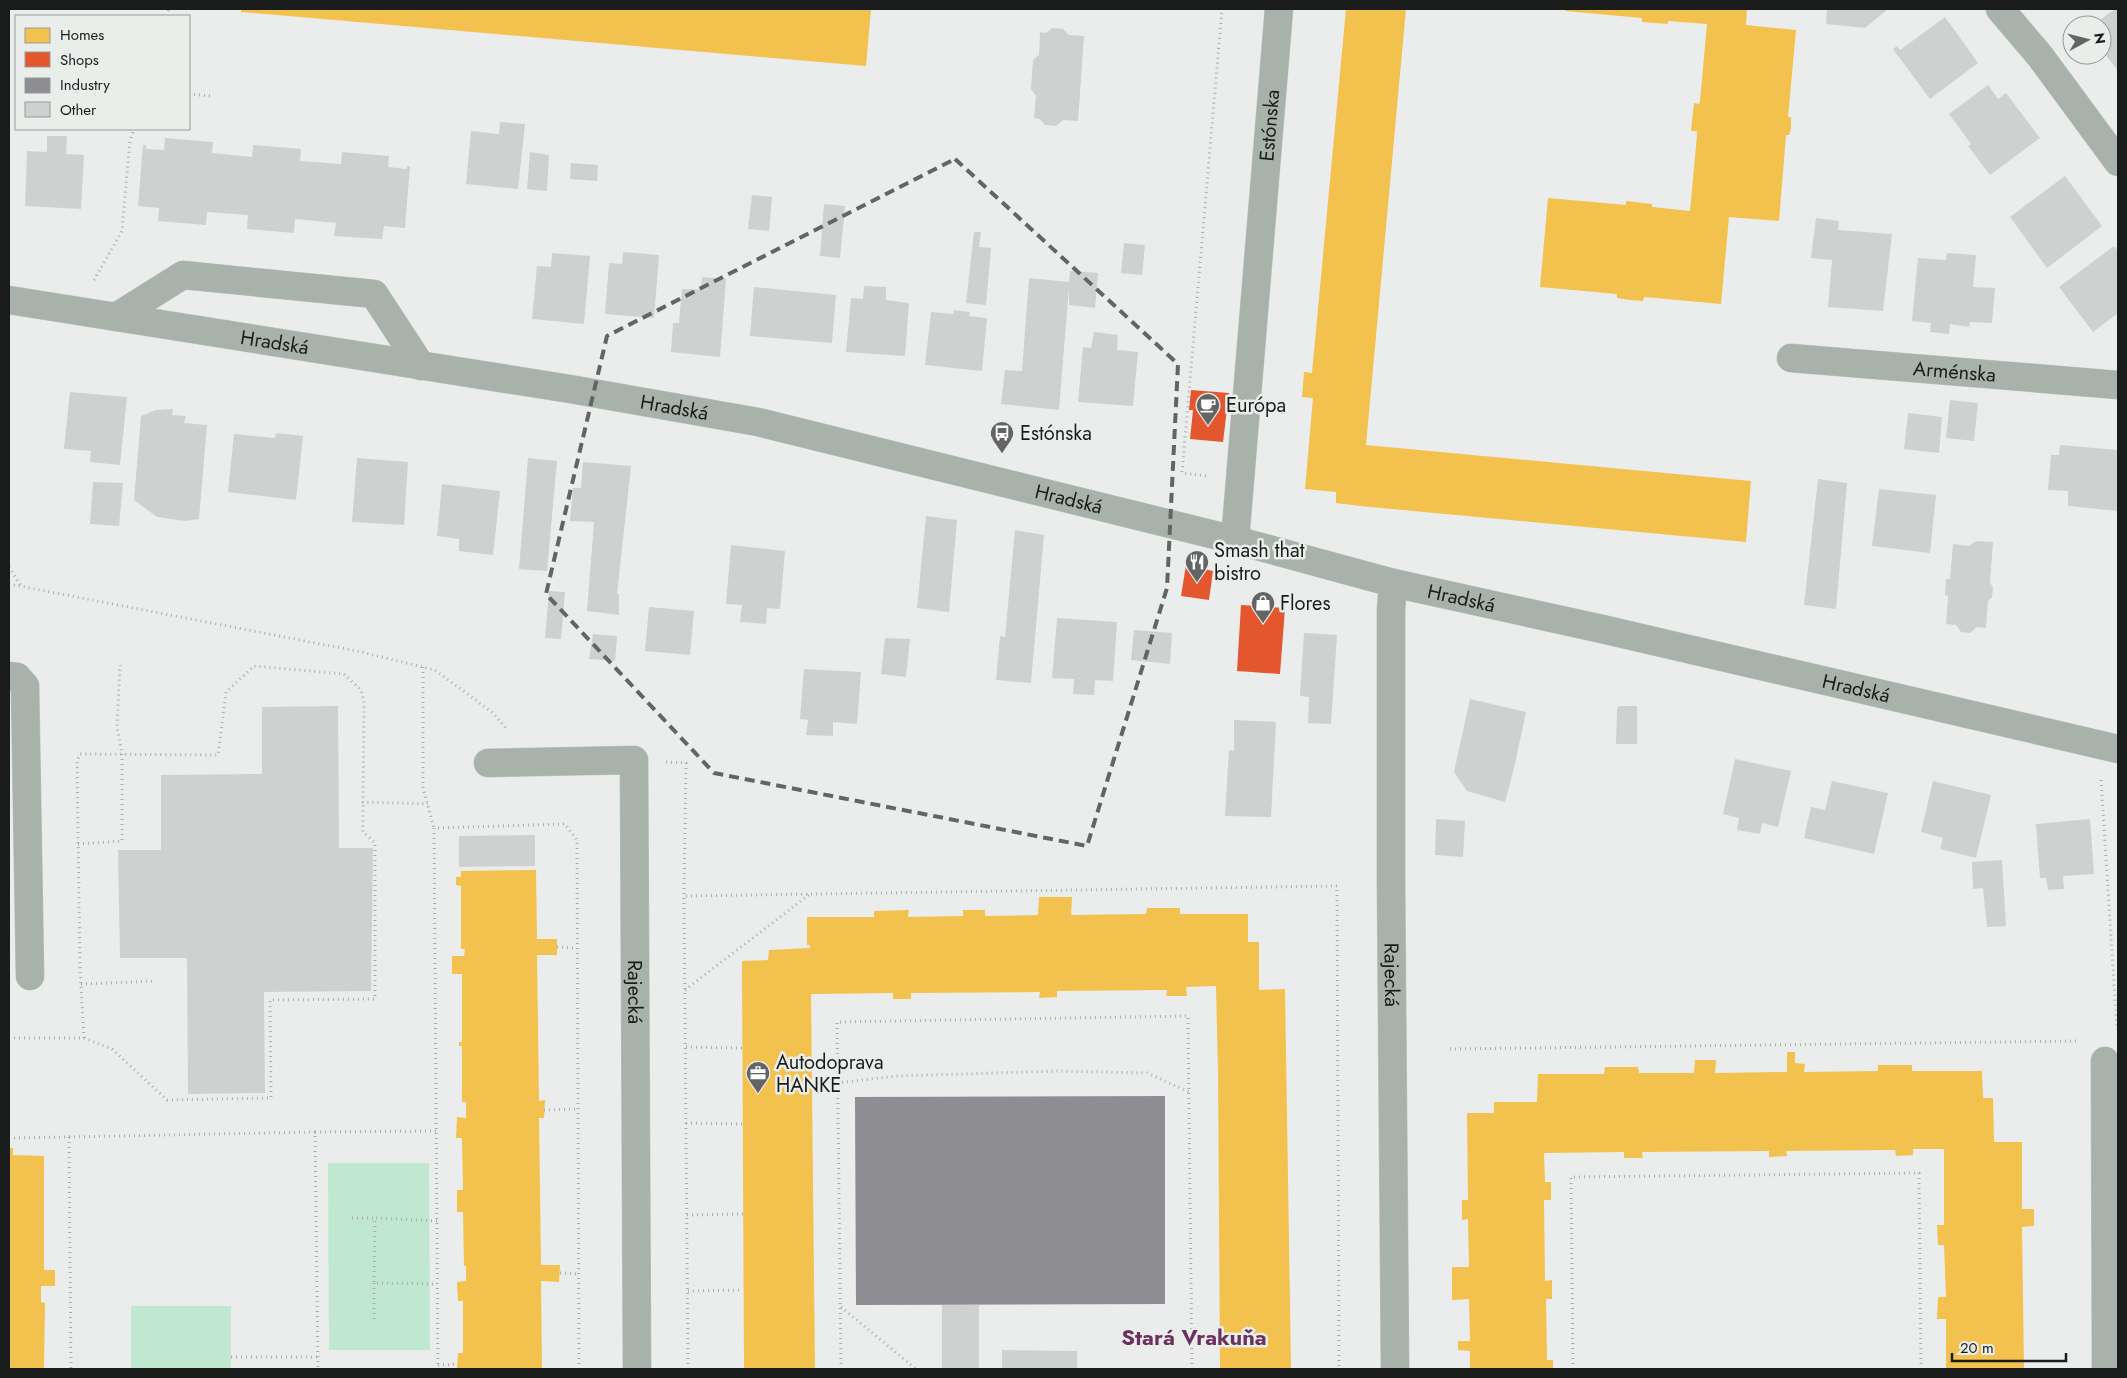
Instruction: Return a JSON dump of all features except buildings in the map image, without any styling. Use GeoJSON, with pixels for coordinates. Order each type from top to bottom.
{"type":"FeatureCollection","features":[{"type":"Feature","properties":{"kind":"street","name":"Estónska"},"geometry":{"type":"LineString","coordinates":[[1235,540],[1279,9]]}},
{"type":"Feature","properties":{"kind":"street"},"geometry":{"type":"LineString","coordinates":[[2000,9],[2040,56],[2118,162]]}},
{"type":"Feature","properties":{"kind":"street"},"geometry":{"type":"LineString","coordinates":[[116,317],[183,274],[374,294],[421,366]]}},
{"type":"Feature","properties":{"kind":"street","name":"Hradská"},"geometry":{"type":"LineString","coordinates":[[9,300],[655,403],[758,422],[1235,540],[1392,582],[1602,628],[2118,749]]}},
{"type":"Feature","properties":{"kind":"street","name":"Arménska"},"geometry":{"type":"LineString","coordinates":[[1791,358],[2118,384]]}},
{"type":"Feature","properties":{"kind":"street","name":"Rajecká"},"geometry":{"type":"LineString","coordinates":[[1392,582],[1391,891],[1394,1369]]}},
{"type":"Feature","properties":{"kind":"street"},"geometry":{"type":"LineString","coordinates":[[9,676],[17,677],[25,686],[30,976]]}},
{"type":"Feature","properties":{"kind":"street"},"geometry":{"type":"LineString","coordinates":[[488,763],[634,760]]}},
{"type":"Feature","properties":{"kind":"street","name":"Rajecká"},"geometry":{"type":"LineString","coordinates":[[634,760],[637,1369]]}},
{"type":"Feature","properties":{"kind":"street"},"geometry":{"type":"LineString","coordinates":[[2102,1045],[2106,1369]]}},
{"type":"Feature","properties":{"kind":"path"},"geometry":{"type":"LineString","coordinates":[[1222,9],[1182,473],[1241,480]]}},
{"type":"Feature","properties":{"kind":"path"},"geometry":{"type":"LineString","coordinates":[[190,94],[210,96]]}},
{"type":"Feature","properties":{"kind":"path"},"geometry":{"type":"LineString","coordinates":[[94,281],[122,231],[130,141],[134,130]]}},
{"type":"Feature","properties":{"kind":"path"},"geometry":{"type":"LineString","coordinates":[[9,567],[21,586]]}},
{"type":"Feature","properties":{"kind":"path"},"geometry":{"type":"LineString","coordinates":[[9,584],[357,651],[435,670],[493,713],[537,762]]}},
{"type":"Feature","properties":{"kind":"path"},"geometry":{"type":"LineString","coordinates":[[78,844],[122,841],[122,753],[117,727],[120,664]]}},
{"type":"Feature","properties":{"kind":"path"},"geometry":{"type":"LineString","coordinates":[[9,1038],[84,1038],[112,1049],[167,1100],[270,1098],[270,1000],[375,999],[376,843],[363,832],[364,701],[361,690],[344,674],[254,666],[226,692],[218,755],[80,754],[77,761],[78,844],[84,1038]]}},
{"type":"Feature","properties":{"kind":"path"},"geometry":{"type":"LineString","coordinates":[[423,667],[423,788],[434,828],[438,1367],[457,1364]]}},
{"type":"Feature","properties":{"kind":"path"},"geometry":{"type":"LineString","coordinates":[[634,760],[686,763],[684,896],[688,1369]]}},
{"type":"Feature","properties":{"kind":"path"},"geometry":{"type":"LineString","coordinates":[[1450,1049],[2102,1045],[2118,1029],[2101,779]]}},
{"type":"Feature","properties":{"kind":"path"},"geometry":{"type":"LineString","coordinates":[[363,802],[428,804]]}},
{"type":"Feature","properties":{"kind":"path"},"geometry":{"type":"LineString","coordinates":[[434,828],[565,824],[577,840],[579,1369]]}},
{"type":"Feature","properties":{"kind":"path"},"geometry":{"type":"LineString","coordinates":[[684,896],[1337,886],[1339,1369]]}},
{"type":"Feature","properties":{"kind":"path"},"geometry":{"type":"LineString","coordinates":[[685,990],[811,894]]}},
{"type":"Feature","properties":{"kind":"path"},"geometry":{"type":"LineString","coordinates":[[557,947],[577,948]]}},
{"type":"Feature","properties":{"kind":"path"},"geometry":{"type":"LineString","coordinates":[[81,984],[155,980]]}},
{"type":"Feature","properties":{"kind":"path"},"geometry":{"type":"LineString","coordinates":[[841,1369],[837,1022],[1188,1016],[1192,1369]]}},
{"type":"Feature","properties":{"kind":"path"},"geometry":{"type":"LineString","coordinates":[[686,1047],[742,1048]]}},
{"type":"Feature","properties":{"kind":"path"},"geometry":{"type":"LineString","coordinates":[[837,1083],[896,1076],[1060,1071],[1147,1073],[1190,1092]]}},
{"type":"Feature","properties":{"kind":"path"},"geometry":{"type":"LineString","coordinates":[[544,1110],[577,1109]]}},
{"type":"Feature","properties":{"kind":"path"},"geometry":{"type":"LineString","coordinates":[[686,1123],[743,1124]]}},
{"type":"Feature","properties":{"kind":"path"},"geometry":{"type":"LineString","coordinates":[[9,1138],[436,1131]]}},
{"type":"Feature","properties":{"kind":"path"},"geometry":{"type":"LineString","coordinates":[[314,1132],[318,1369]]}},
{"type":"Feature","properties":{"kind":"path"},"geometry":{"type":"LineString","coordinates":[[69,1137],[71,1369]]}},
{"type":"Feature","properties":{"kind":"path"},"geometry":{"type":"LineString","coordinates":[[1573,1369],[1571,1178],[1919,1173],[1921,1369]]}},
{"type":"Feature","properties":{"kind":"path"},"geometry":{"type":"LineString","coordinates":[[687,1215],[743,1214]]}},
{"type":"Feature","properties":{"kind":"path"},"geometry":{"type":"LineString","coordinates":[[352,1218],[437,1221]]}},
{"type":"Feature","properties":{"kind":"path"},"geometry":{"type":"LineString","coordinates":[[374,1319],[375,1218]]}},
{"type":"Feature","properties":{"kind":"path"},"geometry":{"type":"LineString","coordinates":[[560,1273],[579,1274]]}},
{"type":"Feature","properties":{"kind":"path"},"geometry":{"type":"LineString","coordinates":[[374,1283],[437,1284]]}},
{"type":"Feature","properties":{"kind":"path"},"geometry":{"type":"LineString","coordinates":[[688,1291],[744,1290]]}},
{"type":"Feature","properties":{"kind":"path"},"geometry":{"type":"LineString","coordinates":[[841,1307],[916,1369]]}},
{"type":"Feature","properties":{"kind":"path"},"geometry":{"type":"LineString","coordinates":[[231,1357],[318,1357]]}},
{"type":"Feature","properties":{"kind":"highlighted area"},"geometry":{"type":"Polygon","coordinates":[[[955,159],[1178,364],[1167,588],[1087,846],[714,773],[546,594],[607,336],[955,159]]]}},
{"type":"Feature","properties":{"kind":"green space"},"geometry":{"type":"Polygon","coordinates":[[[328,1163],[429,1163],[430,1350],[329,1350],[328,1163]]]}},
{"type":"Feature","properties":{"kind":"green space"},"geometry":{"type":"Polygon","coordinates":[[[131,1306],[231,1306],[231,1369],[131,1369],[131,1306]]]}},
{"type":"Feature","properties":{"kind":"place","name":"Európa"},"geometry":{"type":"Point","coordinates":[1208,426]}},
{"type":"Feature","properties":{"kind":"place","name":"Estónska"},"geometry":{"type":"Point","coordinates":[1002,454]}},
{"type":"Feature","properties":{"kind":"place","name":"Smash that bistro"},"geometry":{"type":"Point","coordinates":[1197,583]}},
{"type":"Feature","properties":{"kind":"place","name":"Flores"},"geometry":{"type":"Point","coordinates":[1263,624]}},
{"type":"Feature","properties":{"kind":"place","name":"Autodoprava HANKE"},"geometry":{"type":"Point","coordinates":[758,1094]}},
{"type":"Feature","properties":{"kind":"district","name":"Stará Vrakuňa"},"geometry":{"type":"Point","coordinates":[1194,1337]}}]}
